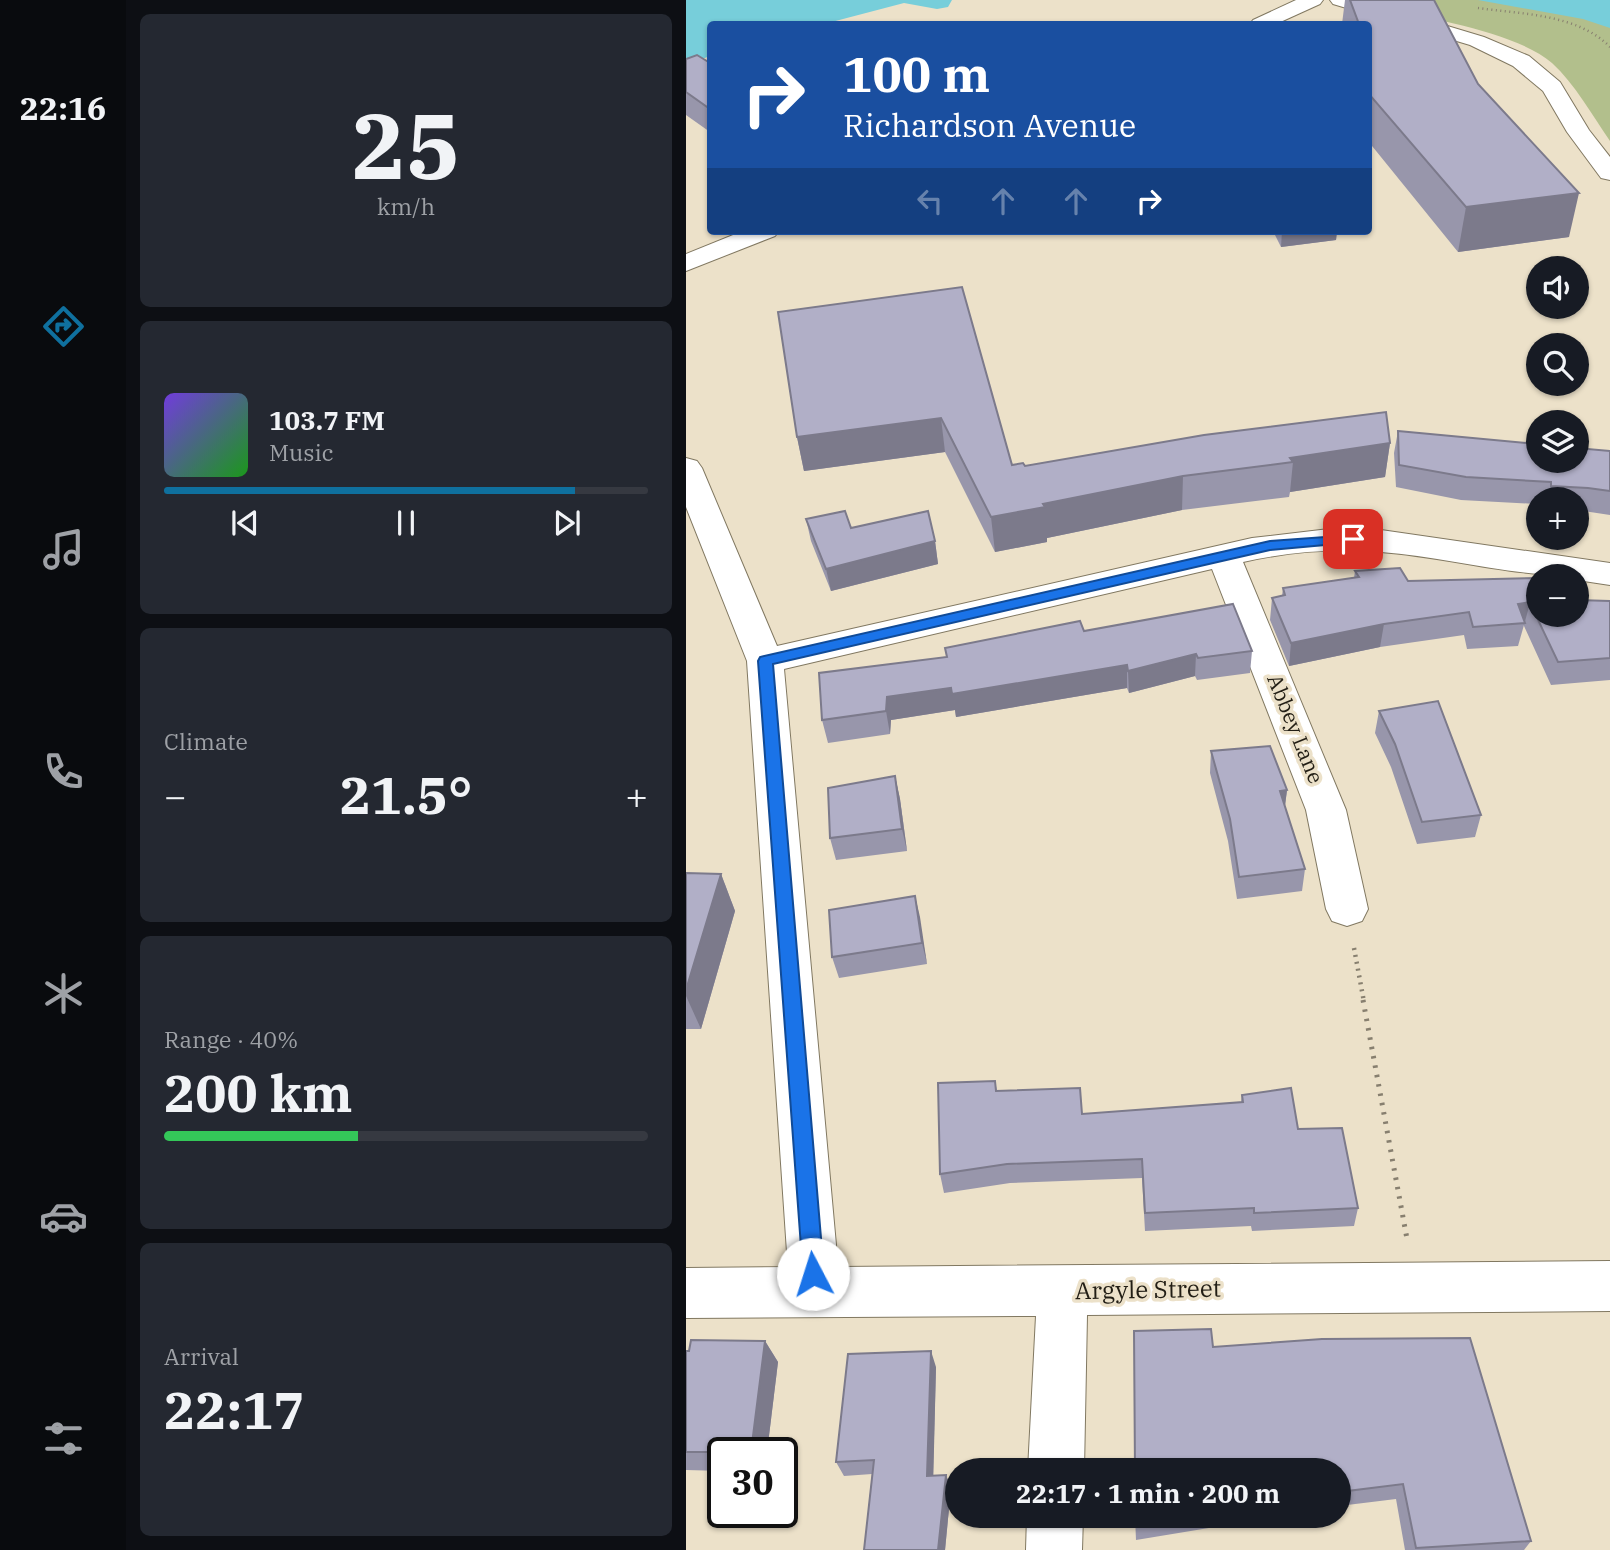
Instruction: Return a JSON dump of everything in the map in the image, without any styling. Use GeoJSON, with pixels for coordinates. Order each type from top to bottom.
{"type":"FeatureCollection","features":[{"type":"Feature","properties":{"kind":"street"},"geometry":{"type":"LineString","coordinates":[[1267,21],[1313,0]]}},
{"type":"Feature","properties":{"kind":"street"},"geometry":{"type":"LineString","coordinates":[[1340,0],[1477,41],[1521,61],[1552,87],[1579,132],[1610,173]]}},
{"type":"Feature","properties":{"kind":"street"},"geometry":{"type":"LineString","coordinates":[[686,263],[756,235]]}},
{"type":"Feature","properties":{"kind":"street"},"geometry":{"type":"LineString","coordinates":[[686,467],[765,661],[815,1293]]}},
{"type":"Feature","properties":{"kind":"street"},"geometry":{"type":"LineString","coordinates":[[765,661],[1270,545],[1353,539],[1610,574]]}},
{"type":"Feature","properties":{"kind":"street","name":"Abbey Lane"},"geometry":{"type":"LineString","coordinates":[[1224,556],[1326,810],[1347,909]]}},
{"type":"Feature","properties":{"kind":"street","name":"Argyle Street"},"geometry":{"type":"LineString","coordinates":[[686,1293],[1610,1286]]}},
{"type":"Feature","properties":{"kind":"street"},"geometry":{"type":"LineString","coordinates":[[1056,1458],[1062,1291]]}},
{"type":"Feature","properties":{"kind":"street"},"geometry":{"type":"LineString","coordinates":[[1054,1550],[1055,1528]]}},
{"type":"Feature","properties":{"kind":"path"},"geometry":{"type":"LineString","coordinates":[[1470,7],[1572,25],[1595,33],[1610,47]]}},
{"type":"Feature","properties":{"kind":"path"},"geometry":{"type":"LineString","coordinates":[[1347,909],[1416,1288]]}},
{"type":"Feature","properties":{"kind":"green space"},"geometry":{"type":"Polygon","coordinates":[[[1369,0],[1610,0],[1610,141],[1568,80],[1537,52],[1496,35],[1385,8],[1369,0]]]}},
{"type":"Feature","properties":{"kind":"water"},"geometry":{"type":"Polygon","coordinates":[[[686,0],[952,0],[948,7],[937,9],[904,3],[835,21],[707,21],[707,57],[686,65],[686,0]]]}},
{"type":"Feature","properties":{"kind":"water"},"geometry":{"type":"Polygon","coordinates":[[[1478,0],[1610,0],[1610,28],[1583,19],[1478,0]]]}},
{"type":"Feature","properties":{"kind":"building"},"geometry":{"type":"Polygon","coordinates":[[[1350,0],[1434,0],[1478,84],[1579,193],[1466,207],[1372,98],[1372,21],[1358,21],[1350,0]]]}},
{"type":"Feature","properties":{"kind":"building"},"geometry":{"type":"Polygon","coordinates":[[[697,55],[707,61],[707,107],[686,92],[686,59],[697,55]]]}},
{"type":"Feature","properties":{"kind":"building"},"geometry":{"type":"Polygon","coordinates":[[[962,287],[1012,465],[1023,463],[1025,466],[1204,435],[1386,412],[1390,443],[1290,458],[1293,462],[1183,476],[991,517],[941,418],[797,437],[778,312],[962,287]]]}},
{"type":"Feature","properties":{"kind":"building"},"geometry":{"type":"Polygon","coordinates":[[[1398,431],[1526,443],[1526,473],[1589,473],[1589,449],[1610,451],[1610,491],[1589,487],[1551,486],[1551,482],[1466,477],[1399,465],[1398,431]]]}},
{"type":"Feature","properties":{"kind":"building"},"geometry":{"type":"Polygon","coordinates":[[[845,511],[851,528],[928,511],[935,541],[826,569],[806,519],[845,511]]]}},
{"type":"Feature","properties":{"kind":"building"},"geometry":{"type":"Polygon","coordinates":[[[1400,568],[1408,581],[1526,578],[1526,603],[1518,604],[1525,623],[1473,627],[1469,612],[1384,624],[1291,643],[1272,598],[1285,595],[1283,588],[1359,577],[1355,571],[1400,568]]]}},
{"type":"Feature","properties":{"kind":"building"},"geometry":{"type":"Polygon","coordinates":[[[1589,600],[1610,601],[1610,658],[1558,662],[1541,627],[1589,627],[1589,600]]]}},
{"type":"Feature","properties":{"kind":"building"},"geometry":{"type":"Polygon","coordinates":[[[1233,604],[1252,651],[1198,658],[1196,654],[1128,671],[1127,665],[952,694],[951,688],[887,697],[886,711],[822,720],[819,673],[947,657],[945,648],[1080,621],[1084,631],[1233,604]]]}},
{"type":"Feature","properties":{"kind":"building"},"geometry":{"type":"Polygon","coordinates":[[[1438,701],[1481,815],[1422,822],[1395,744],[1379,711],[1438,701]]]}},
{"type":"Feature","properties":{"kind":"building"},"geometry":{"type":"Polygon","coordinates":[[[1270,746],[1287,790],[1280,791],[1305,869],[1239,877],[1230,819],[1211,751],[1270,746]]]}},
{"type":"Feature","properties":{"kind":"building"},"geometry":{"type":"Polygon","coordinates":[[[895,776],[902,829],[830,838],[828,788],[895,776]]]}},
{"type":"Feature","properties":{"kind":"building"},"geometry":{"type":"Polygon","coordinates":[[[686,873],[721,874],[686,990],[686,873]]]}},
{"type":"Feature","properties":{"kind":"building"},"geometry":{"type":"Polygon","coordinates":[[[915,896],[922,943],[832,957],[829,910],[915,896]]]}},
{"type":"Feature","properties":{"kind":"building"},"geometry":{"type":"Polygon","coordinates":[[[995,1081],[996,1091],[1080,1088],[1082,1114],[1243,1102],[1242,1095],[1291,1088],[1298,1129],[1342,1128],[1358,1208],[1254,1213],[1254,1208],[1145,1213],[1142,1159],[1007,1164],[940,1174],[938,1083],[995,1081]]]}},
{"type":"Feature","properties":{"kind":"building"},"geometry":{"type":"Polygon","coordinates":[[[1211,1329],[1213,1347],[1322,1339],[1470,1338],[1531,1541],[1416,1548],[1403,1484],[1351,1490],[1351,1458],[1135,1458],[1134,1331],[1211,1329]]]}},
{"type":"Feature","properties":{"kind":"building"},"geometry":{"type":"Polygon","coordinates":[[[691,1340],[765,1341],[753,1437],[707,1437],[707,1452],[686,1452],[686,1351],[689,1351],[691,1340]]]}},
{"type":"Feature","properties":{"kind":"building"},"geometry":{"type":"Polygon","coordinates":[[[931,1351],[927,1476],[945,1475],[938,1550],[864,1550],[874,1460],[836,1462],[848,1354],[931,1351]]]}},
{"type":"Feature","properties":{"kind":"route"},"geometry":{"type":"LineString","coordinates":[[813,1274],[765,661],[1270,545],[1353,539]]}}]}
